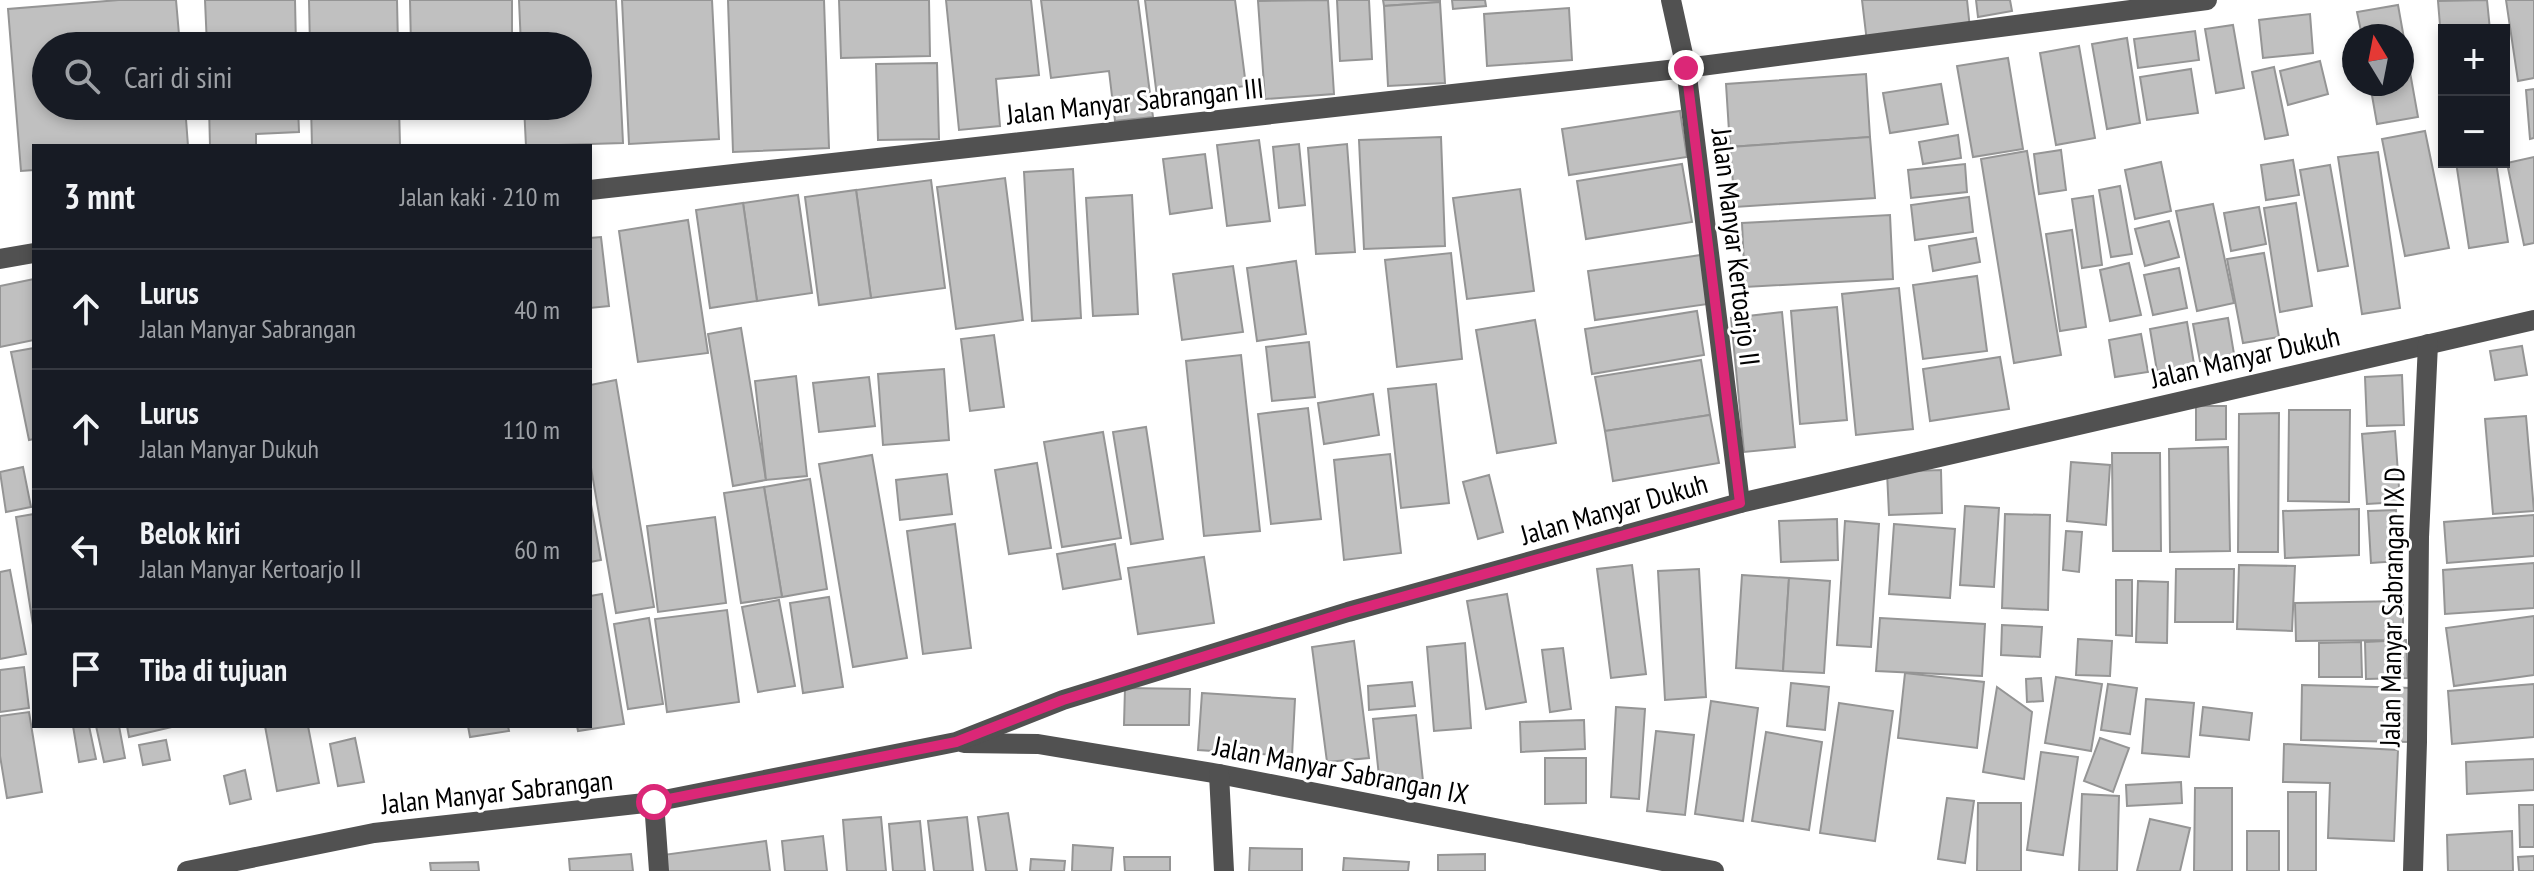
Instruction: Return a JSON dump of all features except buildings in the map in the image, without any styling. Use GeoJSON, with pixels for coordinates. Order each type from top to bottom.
{"type":"FeatureCollection","features":[{"type":"Feature","properties":{"kind":"street","name":"Jalan Manyar Kertoarjo II"},"geometry":{"type":"LineString","coordinates":[[1671,0],[1686,68],[1740,503]]}},
{"type":"Feature","properties":{"kind":"street","name":"Jalan Manyar Sabrangan III"},"geometry":{"type":"LineString","coordinates":[[592,190],[1686,68],[2207,0]]}},
{"type":"Feature","properties":{"kind":"street"},"geometry":{"type":"LineString","coordinates":[[0,259],[32,253]]}},
{"type":"Feature","properties":{"kind":"street","name":"Jalan Manyar Dukuh"},"geometry":{"type":"LineString","coordinates":[[956,742],[1063,700],[1348,612],[1740,503],[2534,320]]}},
{"type":"Feature","properties":{"kind":"street","name":"Jalan Manyar Sabrangan IX D"},"geometry":{"type":"LineString","coordinates":[[2413,871],[2419,537],[2428,344]]}},
{"type":"Feature","properties":{"kind":"street","name":"Jalan Manyar Sabrangan IX"},"geometry":{"type":"LineString","coordinates":[[956,742],[1038,744],[1219,774],[1714,871]]}},
{"type":"Feature","properties":{"kind":"street","name":"Jalan Manyar Sabrangan"},"geometry":{"type":"LineString","coordinates":[[187,871],[374,833],[654,802],[956,742]]}},
{"type":"Feature","properties":{"kind":"street"},"geometry":{"type":"LineString","coordinates":[[1219,774],[1224,871]]}},
{"type":"Feature","properties":{"kind":"street"},"geometry":{"type":"LineString","coordinates":[[654,802],[659,871]]}},
{"type":"Feature","properties":{"kind":"route"},"geometry":{"type":"LineString","coordinates":[[654,802],[956,742],[1063,700],[1348,612],[1740,503],[1686,68]]}}]}
